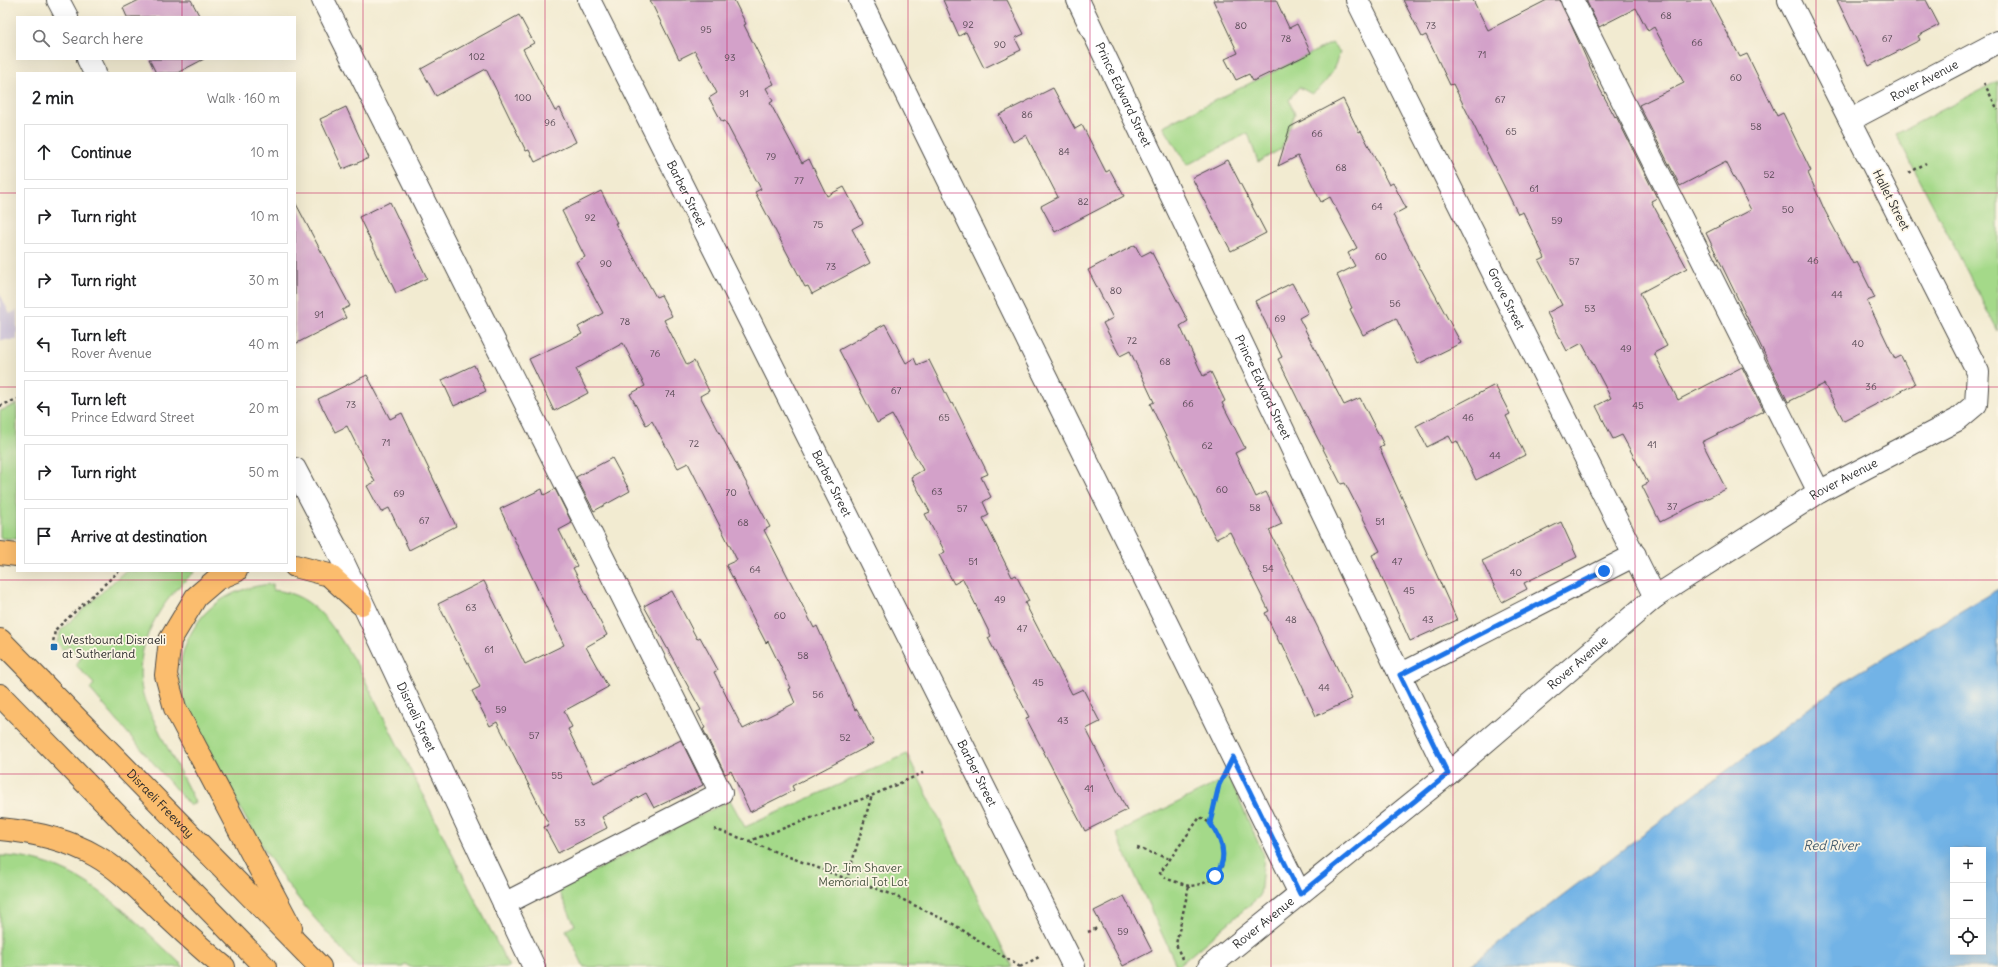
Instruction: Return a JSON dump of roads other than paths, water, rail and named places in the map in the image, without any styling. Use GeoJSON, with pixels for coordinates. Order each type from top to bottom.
{"type":"FeatureCollection","features":[{"type":"Feature","properties":{"kind":"main road"},"geometry":{"type":"LineString","coordinates":[[0,553],[16,554]]}},
{"type":"Feature","properties":{"kind":"main road"},"geometry":{"type":"LineString","coordinates":[[296,566],[329,575],[361,604]]}},
{"type":"Feature","properties":{"kind":"main road"},"geometry":{"type":"LineString","coordinates":[[234,572],[216,579],[196,597],[170,640],[166,675],[175,708],[302,949]]}},
{"type":"Feature","properties":{"kind":"main road","name":"Disraeli Freeway"},"geometry":{"type":"LineString","coordinates":[[0,640],[320,967]]}},
{"type":"Feature","properties":{"kind":"main road"},"geometry":{"type":"LineString","coordinates":[[0,695],[264,967]]}},
{"type":"Feature","properties":{"kind":"main road"},"geometry":{"type":"LineString","coordinates":[[0,830],[18,831],[51,838],[95,856],[128,879],[200,948],[224,967]]}},
{"type":"Feature","properties":{"kind":"street"},"geometry":{"type":"LineString","coordinates":[[58,0],[66,16]]}},
{"type":"Feature","properties":{"kind":"street"},"geometry":{"type":"LineString","coordinates":[[323,0],[721,793],[504,904]]}},
{"type":"Feature","properties":{"kind":"street","name":"Barber Street"},"geometry":{"type":"LineString","coordinates":[[589,0],[1074,967]]}},
{"type":"Feature","properties":{"kind":"street"},"geometry":{"type":"LineString","coordinates":[[860,0],[1300,894]]}},
{"type":"Feature","properties":{"kind":"street","name":"Prince Edward Street"},"geometry":{"type":"LineString","coordinates":[[1078,0],[1448,774]]}},
{"type":"Feature","properties":{"kind":"street","name":"Grove Street"},"geometry":{"type":"LineString","coordinates":[[1357,0],[1655,598]]}},
{"type":"Feature","properties":{"kind":"street"},"geometry":{"type":"LineString","coordinates":[[1572,0],[1820,492]]}},
{"type":"Feature","properties":{"kind":"street","name":"Hallet Street"},"geometry":{"type":"LineString","coordinates":[[1789,0],[1978,372],[1976,404]]}},
{"type":"Feature","properties":{"kind":"street","name":"Rover Avenue"},"geometry":{"type":"LineString","coordinates":[[1850,120],[1998,42]]}},
{"type":"Feature","properties":{"kind":"street"},"geometry":{"type":"LineString","coordinates":[[88,60],[94,72]]}},
{"type":"Feature","properties":{"kind":"street","name":"Rover Avenue"},"geometry":{"type":"LineString","coordinates":[[1209,967],[1448,774],[1655,598],[1820,492],[1957,420],[1976,404]]}},
{"type":"Feature","properties":{"kind":"street","name":"Disraeli Street"},"geometry":{"type":"LineString","coordinates":[[296,471],[336,549],[534,967]]}},
{"type":"Feature","properties":{"kind":"street"},"geometry":{"type":"LineString","coordinates":[[1400,675],[1634,555]]}},
{"type":"Feature","properties":{"kind":"water","name":"Red River"},"geometry":{"type":"Polygon","coordinates":[[[1998,589],[1998,967],[1468,967],[1846,680],[1998,589]]]}},
{"type":"Feature","properties":{"kind":"place","name":"Westbound Disraeli at Sutherland"},"geometry":{"type":"Point","coordinates":[54,647]}},
{"type":"Feature","properties":{"kind":"park label","name":"Dr. Jim Shaver Memorial Tot Lot"},"geometry":{"type":"Point","coordinates":[863,875]}}]}
